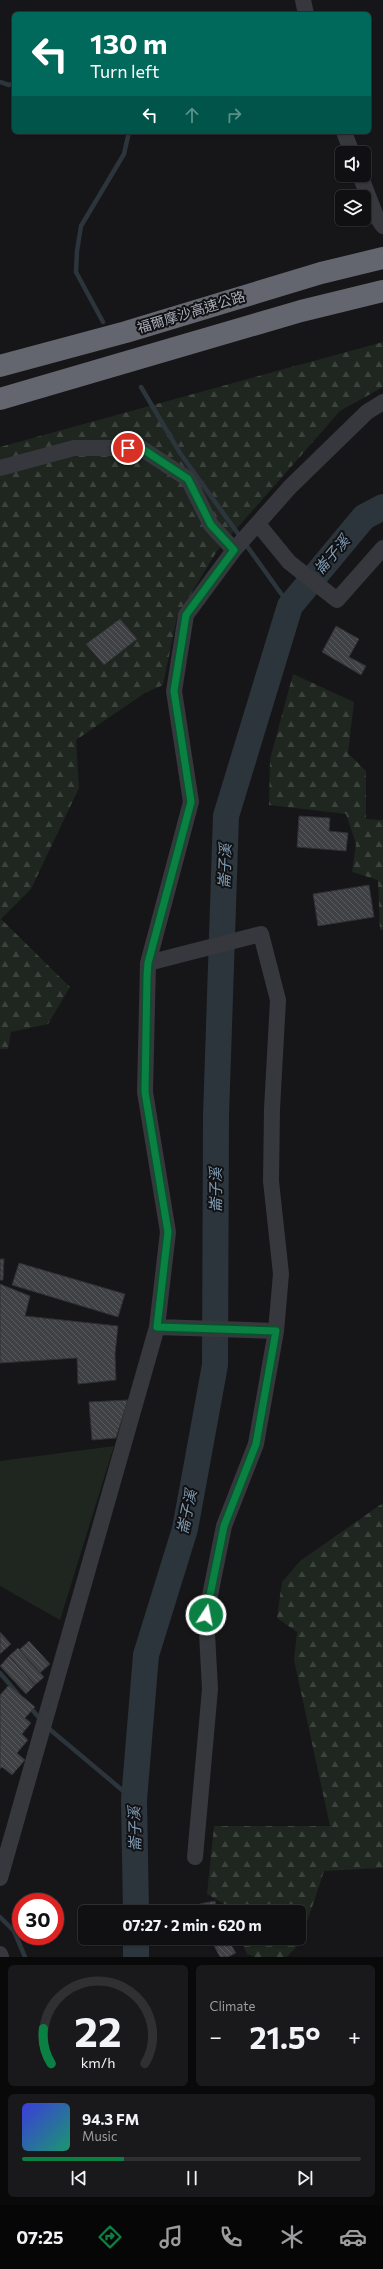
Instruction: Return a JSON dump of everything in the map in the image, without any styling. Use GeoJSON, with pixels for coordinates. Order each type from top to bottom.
{"type":"FeatureCollection","features":[{"type":"Feature","properties":{"kind":"highway","name":"福爾摩沙高速公路"},"geometry":{"type":"LineString","coordinates":[[0,366],[126,332],[321,273],[383,258]]}},
{"type":"Feature","properties":{"kind":"highway","name":"福爾摩沙高速公路"},"geometry":{"type":"LineString","coordinates":[[0,399],[300,311],[383,291]]}},
{"type":"Feature","properties":{"kind":"street"},"geometry":{"type":"LineString","coordinates":[[303,0],[306,12]]}},
{"type":"Feature","properties":{"kind":"street"},"geometry":{"type":"LineString","coordinates":[[345,134],[349,146]]}},
{"type":"Feature","properties":{"kind":"street"},"geometry":{"type":"LineString","coordinates":[[363,182],[376,216],[383,226]]}},
{"type":"Feature","properties":{"kind":"street"},"geometry":{"type":"LineString","coordinates":[[0,1878],[157,1327],[168,1232],[145,1092],[148,963],[191,802],[174,691],[186,615],[234,550],[295,482],[367,412],[383,402]]}},
{"type":"Feature","properties":{"kind":"street"},"geometry":{"type":"LineString","coordinates":[[0,468],[74,448],[141,448],[188,479],[211,525],[234,550]]}},
{"type":"Feature","properties":{"kind":"street"},"geometry":{"type":"LineString","coordinates":[[258,524],[289,562],[337,600],[383,548]]}},
{"type":"Feature","properties":{"kind":"street"},"geometry":{"type":"LineString","coordinates":[[148,963],[261,934],[278,1000],[272,1109],[271,1173],[282,1274],[276,1331],[256,1444],[224,1526],[206,1615],[210,1689],[195,1857]]}},
{"type":"Feature","properties":{"kind":"street"},"geometry":{"type":"LineString","coordinates":[[157,1327],[276,1331]]}},
{"type":"Feature","properties":{"kind":"green space"},"geometry":{"type":"Polygon","coordinates":[[[383,342],[383,387],[340,411],[217,551],[177,617],[163,685],[145,693],[76,740],[79,788],[31,889],[1,919],[70,987],[48,1024],[11,1032],[8,1049],[0,1049],[0,447],[383,342]]]}},
{"type":"Feature","properties":{"kind":"green space"},"geometry":{"type":"Polygon","coordinates":[[[293,674],[354,702],[348,753],[366,771],[366,819],[383,820],[383,930],[380,930],[378,880],[352,872],[356,844],[346,814],[269,805],[270,759],[293,674]]]}},
{"type":"Feature","properties":{"kind":"green space"},"geometry":{"type":"Polygon","coordinates":[[[114,1446],[60,1620],[0,1586],[0,1461],[114,1446]]]}},
{"type":"Feature","properties":{"kind":"green space"},"geometry":{"type":"Polygon","coordinates":[[[383,1503],[383,1868],[324,1871],[306,1925],[306,1905],[226,1905],[207,1894],[214,1826],[330,1826],[294,1660],[297,1632],[277,1618],[282,1582],[300,1561],[383,1503]]]}},
{"type":"Feature","properties":{"kind":"green space"},"geometry":{"type":"Polygon","coordinates":[[[243,1945],[298,1945],[287,1957],[255,1957],[247,1954],[243,1945]]]}},
{"type":"Feature","properties":{"kind":"building"},"geometry":{"type":"Polygon","coordinates":[[[120,619],[137,639],[104,665],[86,644],[120,619]]]}},
{"type":"Feature","properties":{"kind":"building"},"geometry":{"type":"Polygon","coordinates":[[[336,626],[359,639],[349,657],[366,666],[361,675],[322,652],[336,626]]]}},
{"type":"Feature","properties":{"kind":"building"},"geometry":{"type":"Polygon","coordinates":[[[299,816],[330,818],[329,831],[348,833],[346,851],[297,847],[299,816]]]}},
{"type":"Feature","properties":{"kind":"building"},"geometry":{"type":"Polygon","coordinates":[[[369,885],[374,917],[318,926],[313,894],[369,885]]]}},
{"type":"Feature","properties":{"kind":"building"},"geometry":{"type":"Polygon","coordinates":[[[0,1259],[4,1259],[3,1280],[0,1280],[0,1259]]]}},
{"type":"Feature","properties":{"kind":"building"},"geometry":{"type":"Polygon","coordinates":[[[19,1263],[125,1294],[118,1317],[12,1285],[19,1263]]]}},
{"type":"Feature","properties":{"kind":"building"},"geometry":{"type":"Polygon","coordinates":[[[0,1284],[30,1296],[25,1316],[118,1326],[115,1354],[116,1380],[78,1384],[77,1358],[0,1363],[0,1284]]]}},
{"type":"Feature","properties":{"kind":"building"},"geometry":{"type":"Polygon","coordinates":[[[128,1400],[116,1438],[92,1440],[89,1402],[128,1400]]]}},
{"type":"Feature","properties":{"kind":"building"},"geometry":{"type":"Polygon","coordinates":[[[0,1632],[11,1644],[0,1654],[0,1632]]]}},
{"type":"Feature","properties":{"kind":"building"},"geometry":{"type":"Polygon","coordinates":[[[29,1641],[50,1664],[40,1673],[19,1650],[29,1641]]]}},
{"type":"Feature","properties":{"kind":"building"},"geometry":{"type":"Polygon","coordinates":[[[18,1648],[44,1677],[35,1685],[9,1656],[18,1648]]]}},
{"type":"Feature","properties":{"kind":"building"},"geometry":{"type":"Polygon","coordinates":[[[9,1656],[35,1685],[26,1694],[0,1666],[9,1656]]]}},
{"type":"Feature","properties":{"kind":"building"},"geometry":{"type":"Polygon","coordinates":[[[9,1685],[35,1707],[25,1718],[31,1723],[22,1734],[28,1740],[17,1753],[25,1760],[12,1775],[2,1767],[0,1769],[0,1695],[9,1685]]]}},
{"type":"Feature","properties":{"kind":"building"},"geometry":{"type":"Polygon","coordinates":[[[215,1901],[216,1905],[200,1905],[215,1901]]]}},
{"type":"Feature","properties":{"kind":"building"},"geometry":{"type":"Polygon","coordinates":[[[214,1945],[231,1945],[236,1953],[228,1957],[220,1957],[214,1945]]]}},
{"type":"Feature","properties":{"kind":"waterway"},"geometry":{"type":"LineString","coordinates":[[0,82],[9,85],[12,84]]}},
{"type":"Feature","properties":{"kind":"waterway"},"geometry":{"type":"LineString","coordinates":[[103,322],[76,272],[77,251],[81,226],[124,154],[129,134]]}},
{"type":"Feature","properties":{"kind":"waterway"},"geometry":{"type":"LineString","coordinates":[[141,387],[180,453],[290,606]]}},
{"type":"Feature","properties":{"kind":"waterway","name":"崙子溪"},"geometry":{"type":"LineString","coordinates":[[136,1905],[134,1800],[146,1655],[185,1529],[215,1365],[216,1116],[226,816],[290,606],[364,517],[383,507]]}},
{"type":"Feature","properties":{"kind":"waterway"},"geometry":{"type":"LineString","coordinates":[[0,1673],[17,1693]]}},
{"type":"Feature","properties":{"kind":"waterway"},"geometry":{"type":"LineString","coordinates":[[29,1706],[41,1720]]}},
{"type":"Feature","properties":{"kind":"waterway"},"geometry":{"type":"LineString","coordinates":[[47,1727],[134,1800]]}},
{"type":"Feature","properties":{"kind":"waterway"},"geometry":{"type":"LineString","coordinates":[[0,1917],[14,1931],[25,1957]]}},
{"type":"Feature","properties":{"kind":"waterway","name":"崙子溪"},"geometry":{"type":"LineString","coordinates":[[136,1945],[136,1957]]}},
{"type":"Feature","properties":{"kind":"route"},"geometry":{"type":"LineString","coordinates":[[128,448],[141,448],[188,479],[211,525],[234,550],[186,615],[174,691],[191,802],[148,963],[147,977],[145,1092],[168,1232],[157,1327],[276,1331],[265,1386],[256,1444],[224,1526],[206,1615]]}}]}
